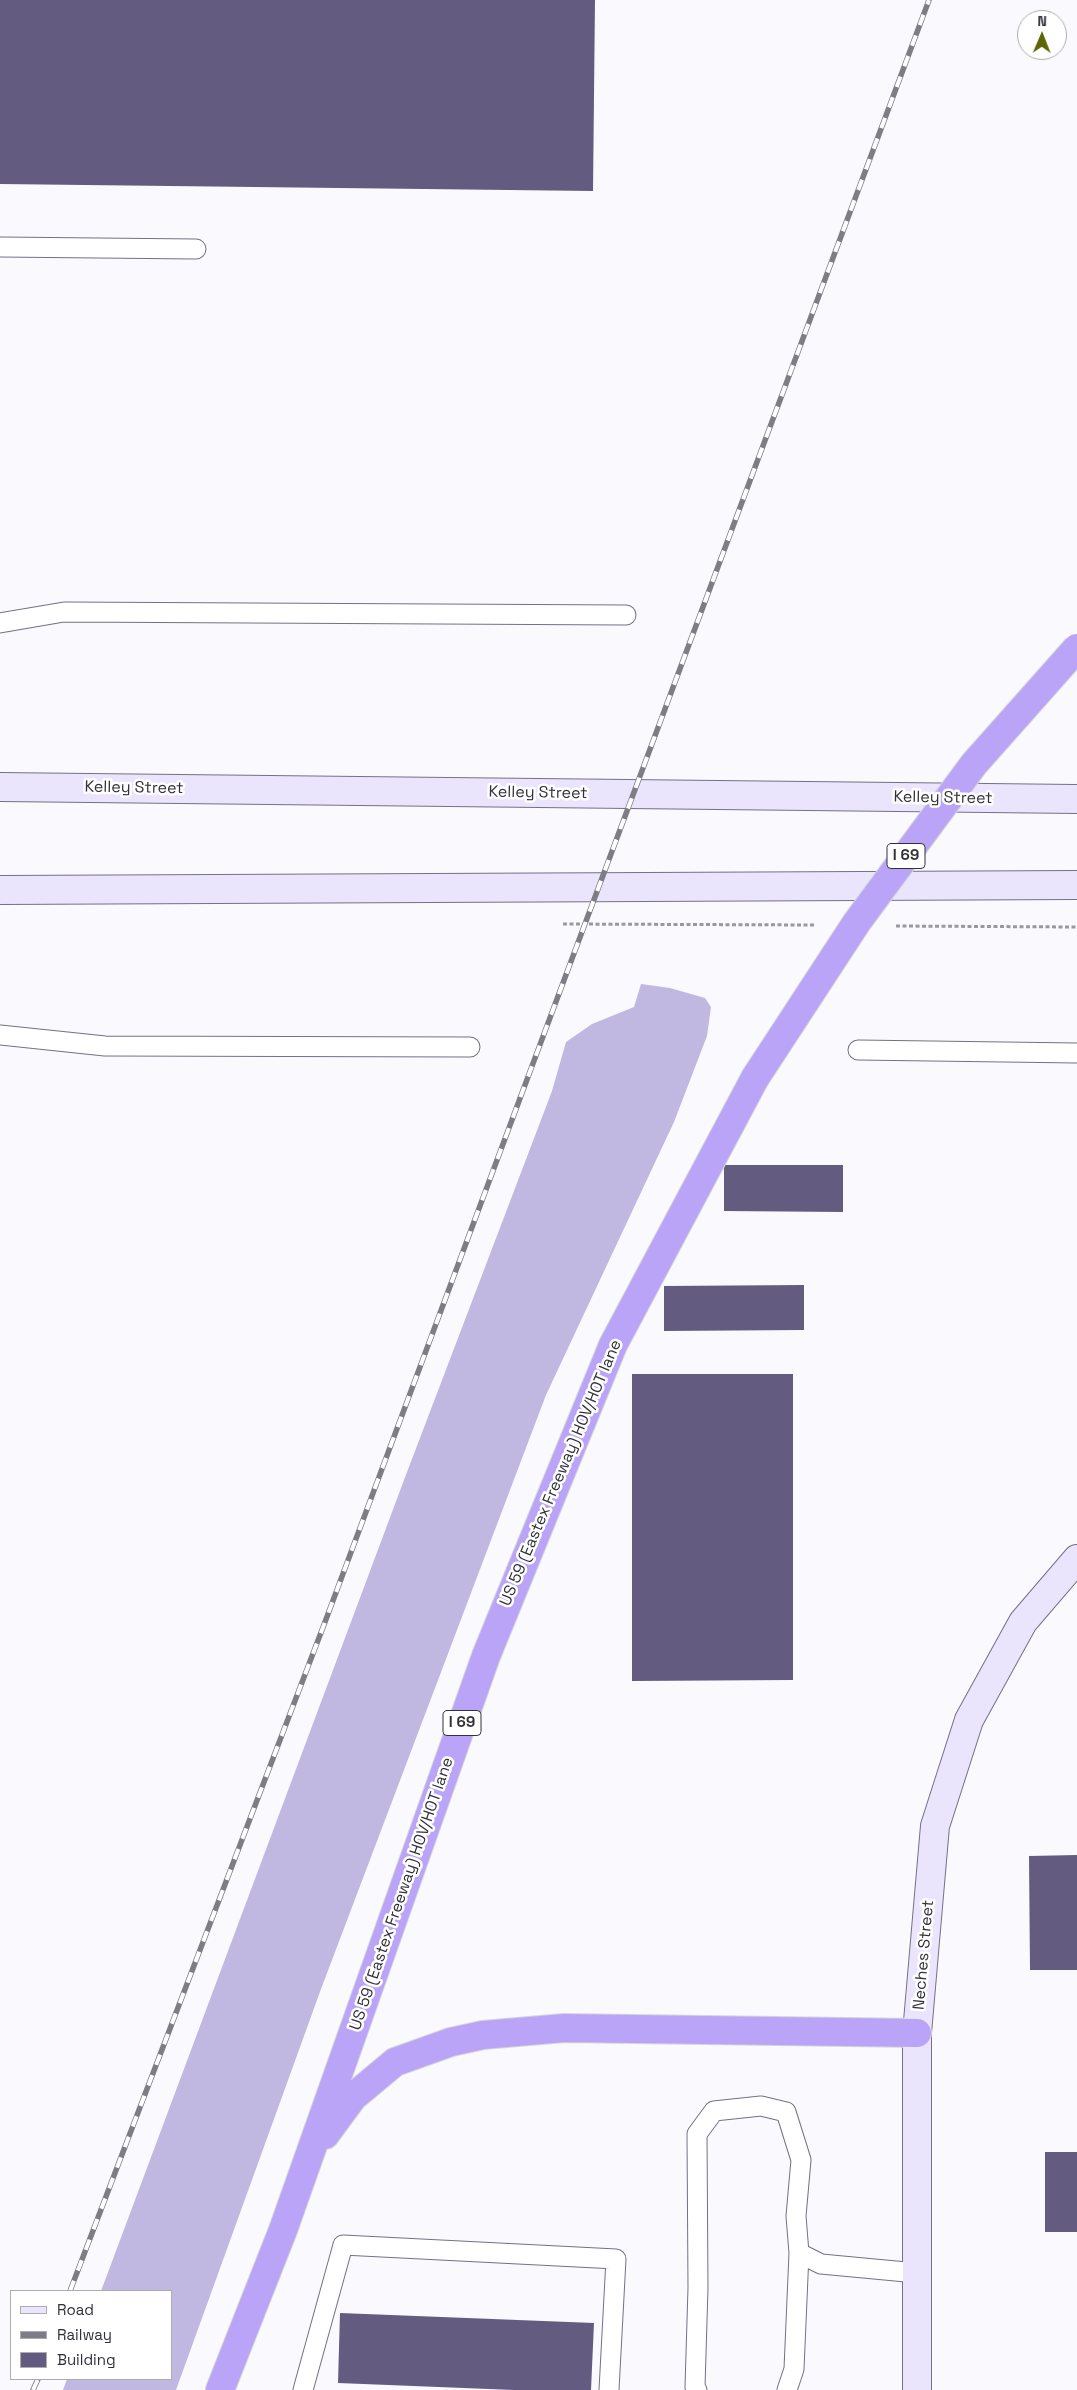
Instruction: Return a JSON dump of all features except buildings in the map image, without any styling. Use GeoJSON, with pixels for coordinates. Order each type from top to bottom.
{"type":"FeatureCollection","features":[{"type":"Feature","properties":{"kind":"highway","name":"US 59 (Eastex Freeway) HOV/HOT lane"},"geometry":{"type":"LineString","coordinates":[[220,2390],[283,2230],[486,1656],[613,1345],[755,1078],[857,922],[974,764],[1077,648]]}},
{"type":"Feature","properties":{"kind":"highway"},"geometry":{"type":"LineString","coordinates":[[309,2156],[353,2097],[395,2062],[451,2042],[483,2035],[564,2028],[917,2033]]}},
{"type":"Feature","properties":{"kind":"main road","name":"Kelley Street"},"geometry":{"type":"LineString","coordinates":[[0,787],[1077,800]]}},
{"type":"Feature","properties":{"kind":"main road"},"geometry":{"type":"LineString","coordinates":[[0,890],[1077,885]]}},
{"type":"Feature","properties":{"kind":"main road","name":"Neches Street"},"geometry":{"type":"LineString","coordinates":[[917,2390],[917,2033],[935,1826],[968,1720],[1023,1622],[1077,1559]]}},
{"type":"Feature","properties":{"kind":"lane"},"geometry":{"type":"LineString","coordinates":[[0,247],[196,249]]}},
{"type":"Feature","properties":{"kind":"lane"},"geometry":{"type":"LineString","coordinates":[[0,623],[64,612],[626,615]]}},
{"type":"Feature","properties":{"kind":"lane"},"geometry":{"type":"LineString","coordinates":[[0,1035],[105,1046],[470,1047]]}},
{"type":"Feature","properties":{"kind":"lane"},"geometry":{"type":"LineString","coordinates":[[858,1050],[1077,1053]]}},
{"type":"Feature","properties":{"kind":"lane"},"geometry":{"type":"LineString","coordinates":[[697,2390],[695,2386],[698,2288],[697,2134],[714,2111],[761,2106],[786,2112],[801,2160],[796,2216],[799,2253],[794,2369],[787,2390]]}},
{"type":"Feature","properties":{"kind":"lane"},"geometry":{"type":"LineString","coordinates":[[303,2390],[343,2245],[616,2259],[609,2390]]}},
{"type":"Feature","properties":{"kind":"lane"},"geometry":{"type":"LineString","coordinates":[[799,2253],[821,2264],[917,2273]]}},
{"type":"Feature","properties":{"kind":"shaded area"},"geometry":{"type":"Polygon","coordinates":[[[641,984],[670,988],[705,998],[711,1007],[707,1036],[674,1122],[546,1395],[321,1989],[176,2390],[63,2390],[67,2380],[172,2380],[172,2290],[101,2290],[404,1480],[552,1091],[566,1042],[592,1024],[634,1007],[641,984]]]}},
{"type":"Feature","properties":{"kind":"railway"},"geometry":{"type":"LineString","coordinates":[[70,2290],[325,1622],[929,0]]}},
{"type":"Feature","properties":{"kind":"railway"},"geometry":{"type":"LineString","coordinates":[[33,2390],[38,2380]]}}]}
